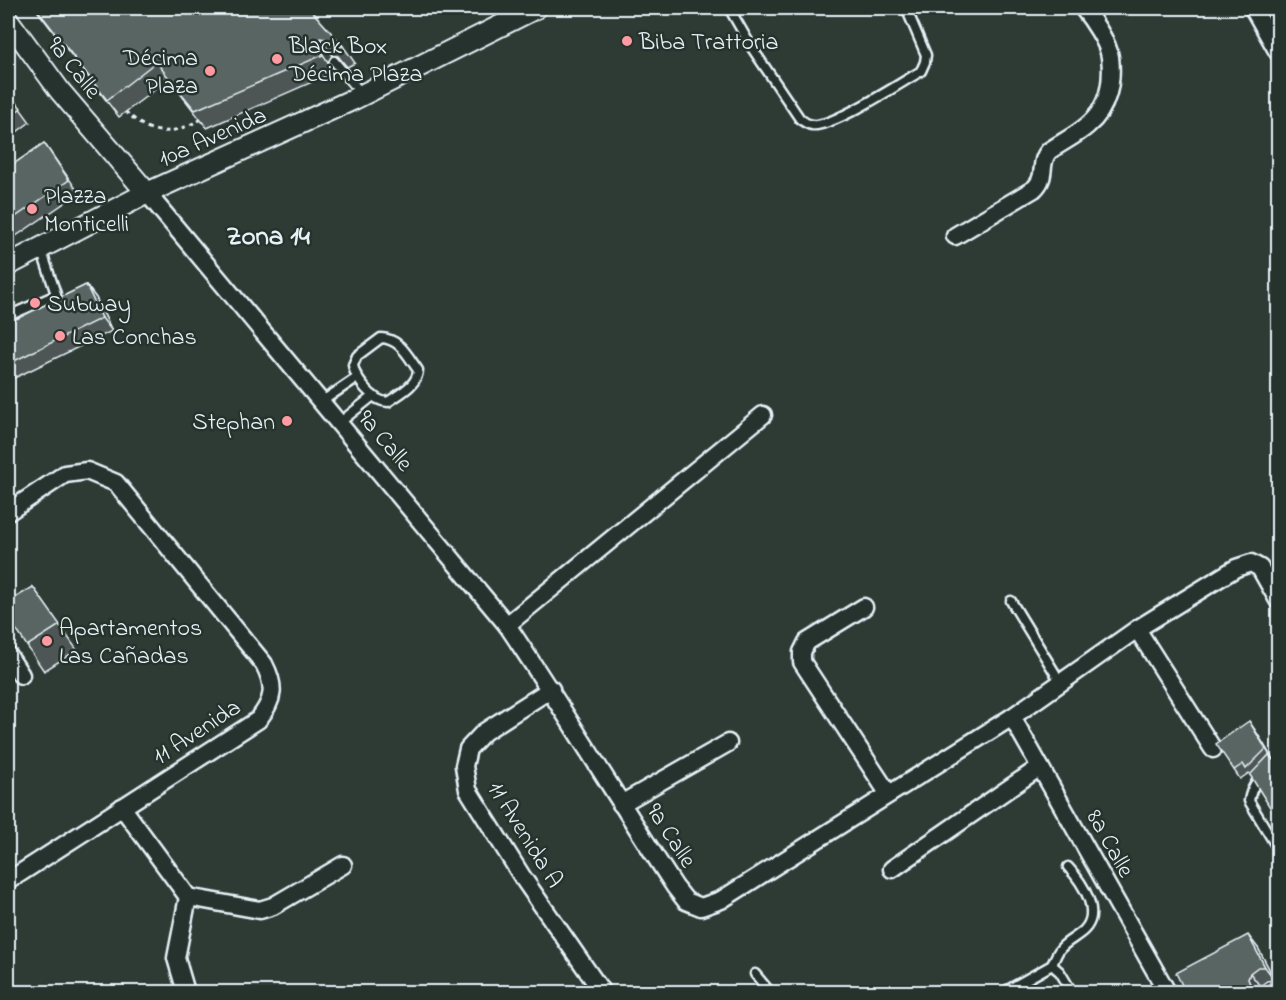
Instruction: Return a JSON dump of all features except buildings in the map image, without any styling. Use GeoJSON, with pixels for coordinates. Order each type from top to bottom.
{"type":"FeatureCollection","features":[{"type":"Feature","properties":{"kind":"street","name":"10a Avenida"},"geometry":{"type":"LineString","coordinates":[[8,265],[147,193],[358,101],[511,13],[536,8]]}},
{"type":"Feature","properties":{"kind":"street"},"geometry":{"type":"LineString","coordinates":[[955,236],[1034,189],[1040,183],[1044,156],[1049,150],[1089,125],[1101,111],[1109,95],[1110,55],[1093,21],[1083,8]]}},
{"type":"Feature","properties":{"kind":"street"},"geometry":{"type":"LineString","coordinates":[[1257,9],[1278,52]]}},
{"type":"Feature","properties":{"kind":"street","name":"9a Calle"},"geometry":{"type":"LineString","coordinates":[[8,20],[60,91],[507,625],[675,887],[687,901],[701,907],[722,900],[888,793]]}},
{"type":"Feature","properties":{"kind":"street"},"geometry":{"type":"LineString","coordinates":[[507,625],[762,415]]}},
{"type":"Feature","properties":{"kind":"street","name":"11 Avenida"},"geometry":{"type":"LineString","coordinates":[[8,512],[65,474],[87,471],[116,483],[264,664],[270,677],[272,694],[268,707],[258,720],[8,881]]}},
{"type":"Feature","properties":{"kind":"street"},"geometry":{"type":"LineString","coordinates":[[864,607],[807,642],[802,652],[802,662],[888,793],[1012,717],[1137,629],[1236,568],[1251,563],[1260,568],[1278,600]]}},
{"type":"Feature","properties":{"kind":"street"},"geometry":{"type":"LineString","coordinates":[[1137,629],[1213,749]]}},
{"type":"Feature","properties":{"kind":"street"},"geometry":{"type":"LineString","coordinates":[[8,655],[21,675]]}},
{"type":"Feature","properties":{"kind":"street","name":"11 Avenida A"},"geometry":{"type":"LineString","coordinates":[[550,689],[484,732],[468,749],[464,766],[468,790],[523,878],[602,992]]}},
{"type":"Feature","properties":{"kind":"street","name":"8a Calle"},"geometry":{"type":"LineString","coordinates":[[1012,717],[1167,993]]}},
{"type":"Feature","properties":{"kind":"street"},"geometry":{"type":"LineString","coordinates":[[621,804],[728,743]]}},
{"type":"Feature","properties":{"kind":"street"},"geometry":{"type":"LineString","coordinates":[[892,869],[1040,767]]}},
{"type":"Feature","properties":{"kind":"street"},"geometry":{"type":"LineString","coordinates":[[122,807],[188,897],[260,910],[273,906],[343,866]]}},
{"type":"Feature","properties":{"kind":"street"},"geometry":{"type":"LineString","coordinates":[[186,993],[176,958],[188,897]]}},
{"type":"Feature","properties":{"kind":"lane"},"geometry":{"type":"LineString","coordinates":[[729,8],[752,48],[800,119],[811,125],[823,124],[839,118],[921,71],[926,54],[906,8]]}},
{"type":"Feature","properties":{"kind":"lane"},"geometry":{"type":"LineString","coordinates":[[334,61],[358,101]]}},
{"type":"Feature","properties":{"kind":"lane"},"geometry":{"type":"LineString","coordinates":[[8,316],[56,294],[40,248]]}},
{"type":"Feature","properties":{"kind":"lane"},"geometry":{"type":"LineString","coordinates":[[381,338],[391,339],[399,345],[418,370],[418,375],[413,384],[388,402],[380,401],[373,396],[358,377],[353,365],[357,356],[381,338]]}},
{"type":"Feature","properties":{"kind":"lane"},"geometry":{"type":"LineString","coordinates":[[321,402],[358,377]]}},
{"type":"Feature","properties":{"kind":"lane"},"geometry":{"type":"LineString","coordinates":[[339,423],[373,396]]}},
{"type":"Feature","properties":{"kind":"lane"},"geometry":{"type":"LineString","coordinates":[[1011,601],[1061,683]]}},
{"type":"Feature","properties":{"kind":"lane"},"geometry":{"type":"LineString","coordinates":[[1278,762],[1256,781],[1251,789],[1249,801],[1278,849]]}},
{"type":"Feature","properties":{"kind":"lane"},"geometry":{"type":"LineString","coordinates":[[1004,993],[1052,965],[1060,948],[1084,930],[1091,921],[1091,909],[1081,881],[1068,867]]}},
{"type":"Feature","properties":{"kind":"lane"},"geometry":{"type":"LineString","coordinates":[[1052,965],[1060,972],[1072,993]]}},
{"type":"Feature","properties":{"kind":"lane"},"geometry":{"type":"LineString","coordinates":[[755,974],[770,993]]}},
{"type":"Feature","properties":{"kind":"path"},"geometry":{"type":"LineString","coordinates":[[121,108],[140,126],[162,132],[191,125],[211,115]]}},
{"type":"Feature","properties":{"kind":"place","name":"Biba Trattoria"},"geometry":{"type":"Point","coordinates":[627,41]}},
{"type":"Feature","properties":{"kind":"place","name":"Black Box Décima Plaza"},"geometry":{"type":"Point","coordinates":[277,59]}},
{"type":"Feature","properties":{"kind":"place","name":"Décima Plaza"},"geometry":{"type":"Point","coordinates":[210,71]}},
{"type":"Feature","properties":{"kind":"place","name":"Plazza Monticelli"},"geometry":{"type":"Point","coordinates":[32,209]}},
{"type":"Feature","properties":{"kind":"place","name":"Subway"},"geometry":{"type":"Point","coordinates":[35,303]}},
{"type":"Feature","properties":{"kind":"place","name":"Las Conchas"},"geometry":{"type":"Point","coordinates":[60,336]}},
{"type":"Feature","properties":{"kind":"place","name":"Stephan"},"geometry":{"type":"Point","coordinates":[287,421]}},
{"type":"Feature","properties":{"kind":"place","name":"Apartamentos Las Cañadas"},"geometry":{"type":"Point","coordinates":[47,641]}},
{"type":"Feature","properties":{"kind":"district","name":"Zona 14"},"geometry":{"type":"Point","coordinates":[268,235]}}]}
